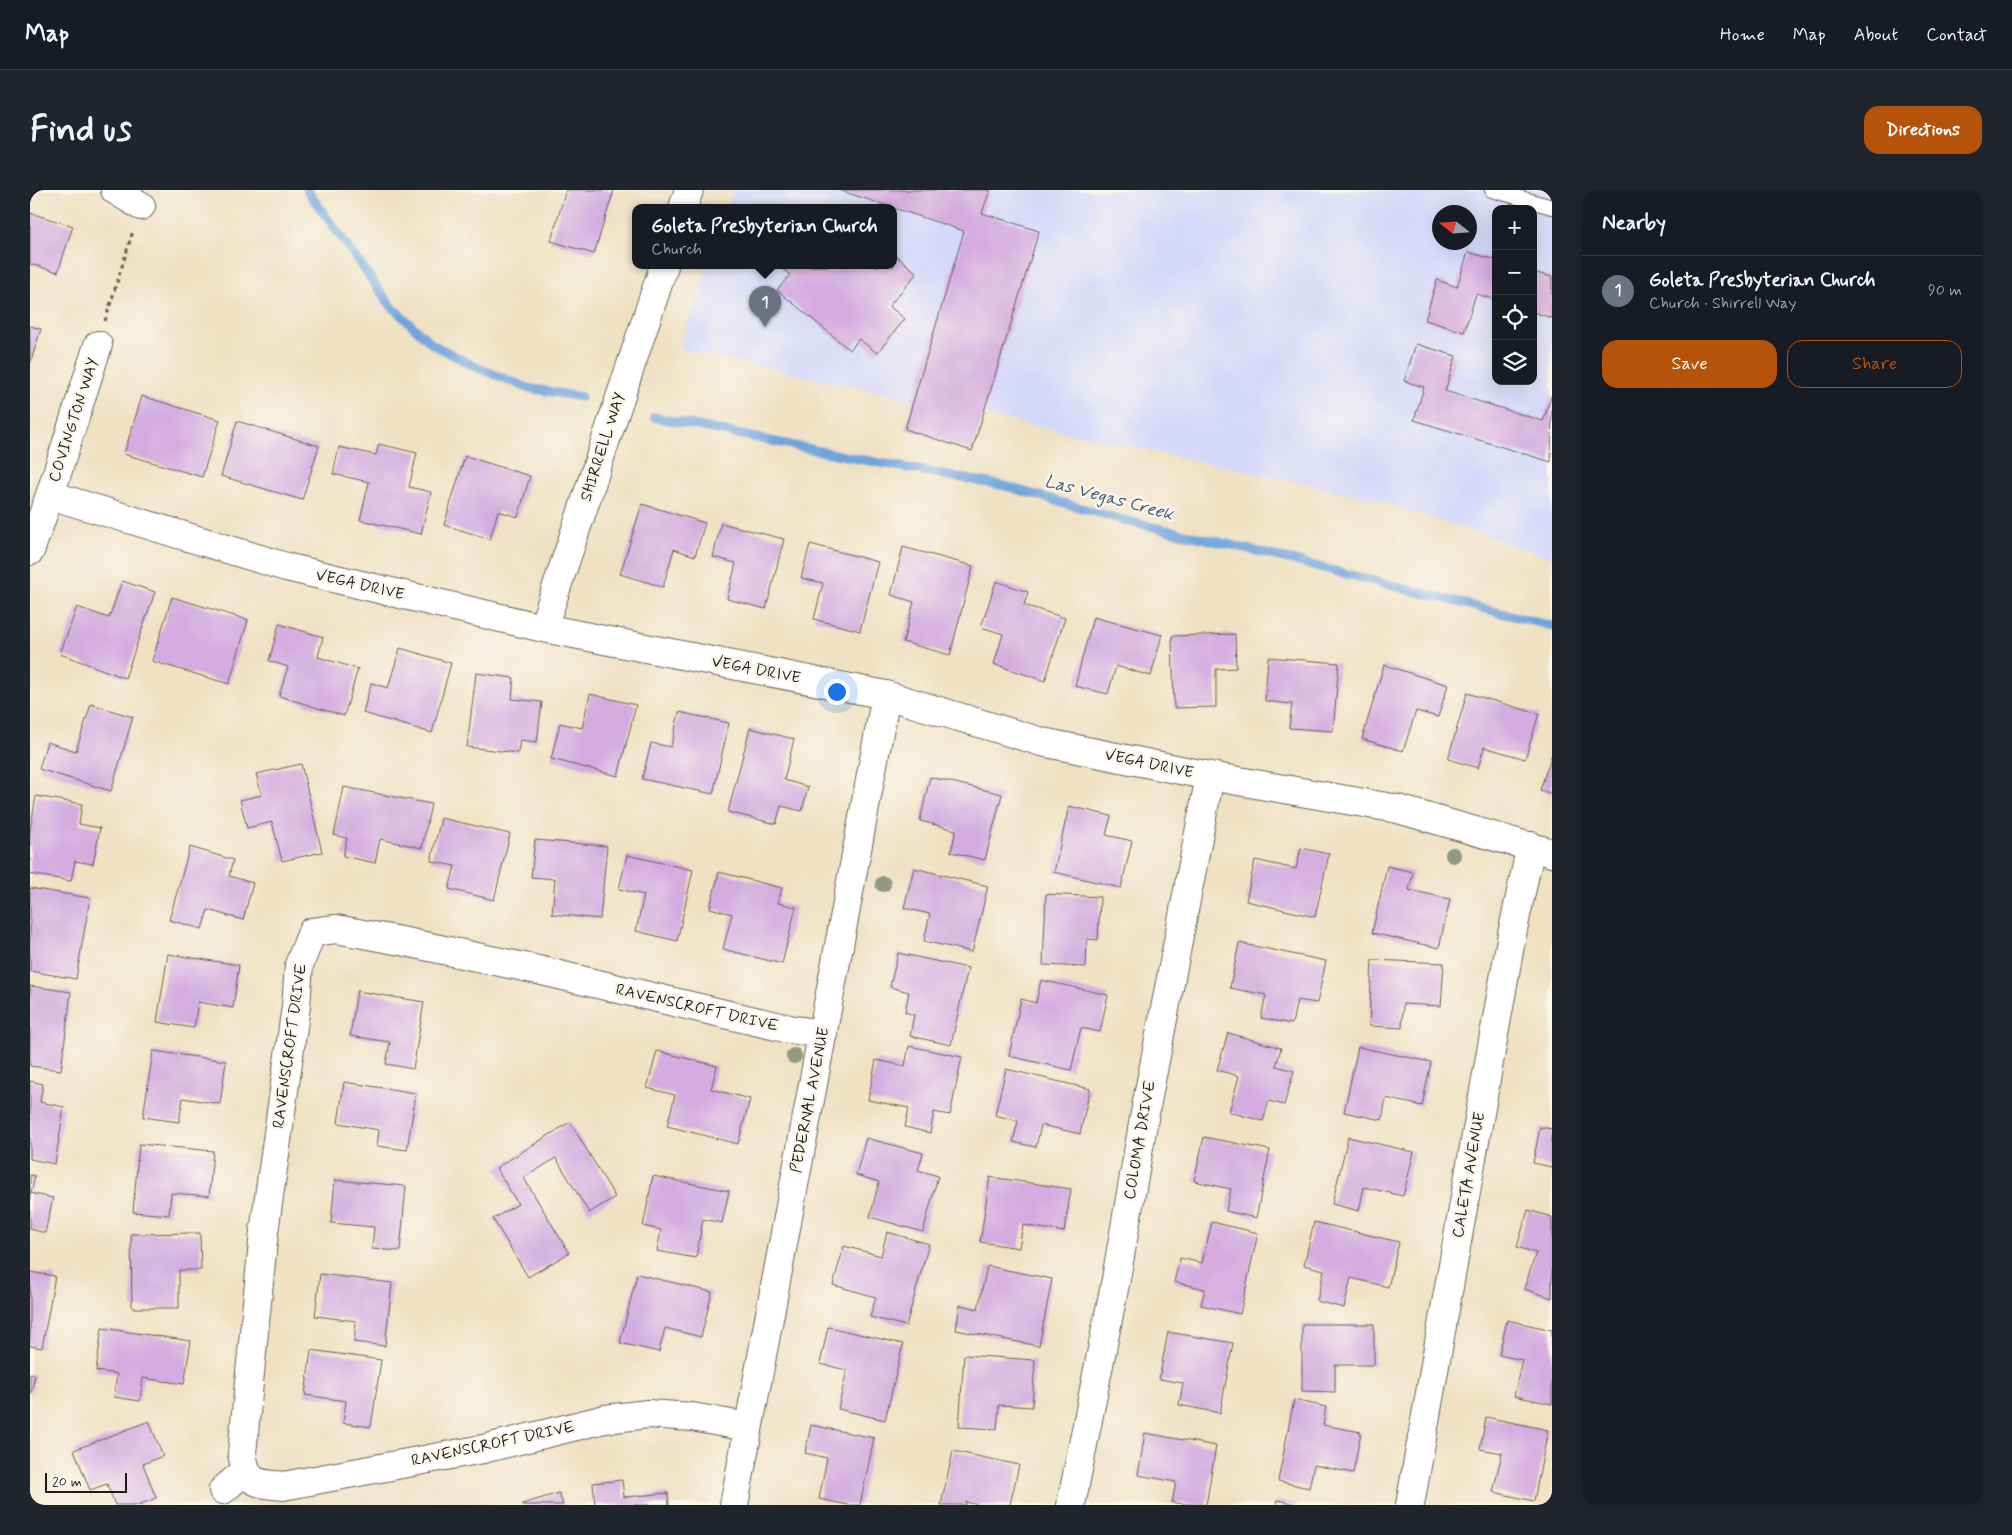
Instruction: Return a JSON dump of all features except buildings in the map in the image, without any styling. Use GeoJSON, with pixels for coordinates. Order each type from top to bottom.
{"type":"FeatureCollection","features":[{"type":"Feature","properties":{"kind":"street"},"geometry":{"type":"LineString","coordinates":[[115,190],[141,206]]}},
{"type":"Feature","properties":{"kind":"street"},"geometry":{"type":"LineString","coordinates":[[684,204],[689,190]]}},
{"type":"Feature","properties":{"kind":"street","name":"SHIRRELL WAY"},"geometry":{"type":"LineString","coordinates":[[543,628],[663,269]]}},
{"type":"Feature","properties":{"kind":"street","name":"COVINGTON WAY"},"geometry":{"type":"LineString","coordinates":[[30,550],[50,495],[98,345]]}},
{"type":"Feature","properties":{"kind":"street","name":"VEGA DRIVE"},"geometry":{"type":"LineString","coordinates":[[50,495],[286,567],[543,628],[886,695],[1042,742],[1210,776],[1398,809],[1541,849]]}},
{"type":"Feature","properties":{"kind":"street","name":"PEDERNAL AVENUE"},"geometry":{"type":"LineString","coordinates":[[734,1505],[747,1426],[886,695]]}},
{"type":"Feature","properties":{"kind":"street","name":"COLOMA DRIVE"},"geometry":{"type":"LineString","coordinates":[[1071,1505],[1116,1279],[1162,1020],[1210,776]]}},
{"type":"Feature","properties":{"kind":"street","name":"CALETA AVENUE"},"geometry":{"type":"LineString","coordinates":[[1410,1505],[1512,934],[1541,849]]}},
{"type":"Feature","properties":{"kind":"street","name":"RAVENSCROFT DRIVE"},"geometry":{"type":"LineString","coordinates":[[747,1426],[648,1414],[605,1419],[483,1449],[282,1486],[257,1483],[245,1471],[242,1454],[264,1232],[296,1006],[300,965],[312,932],[336,929],[538,970],[789,1029],[823,1034]]}},
{"type":"Feature","properties":{"kind":"street"},"geometry":{"type":"LineString","coordinates":[[223,1490],[245,1471]]}},
{"type":"Feature","properties":{"kind":"lane"},"geometry":{"type":"LineString","coordinates":[[1492,190],[1552,207]]}},
{"type":"Feature","properties":{"kind":"path"},"geometry":{"type":"LineString","coordinates":[[98,345],[141,206]]}},
{"type":"Feature","properties":{"kind":"shaded area"},"geometry":{"type":"Polygon","coordinates":[[[734,190],[1552,190],[1552,558],[1370,498],[679,349],[706,269],[897,269],[897,204],[729,204],[734,190]]]}},
{"type":"Feature","properties":{"kind":"waterway","name":"Las Vegas Creek"},"geometry":{"type":"LineString","coordinates":[[307,190],[390,305],[432,344],[476,367],[528,388],[581,397]]}},
{"type":"Feature","properties":{"kind":"waterway","name":"Las Vegas Creek"},"geometry":{"type":"LineString","coordinates":[[654,417],[864,460],[1005,486],[1123,520],[1232,545],[1552,626]]}},
{"type":"Feature","properties":{"kind":"place","name":"Goleta Presbyterian Church"},"geometry":{"type":"Point","coordinates":[765,327]}}]}
